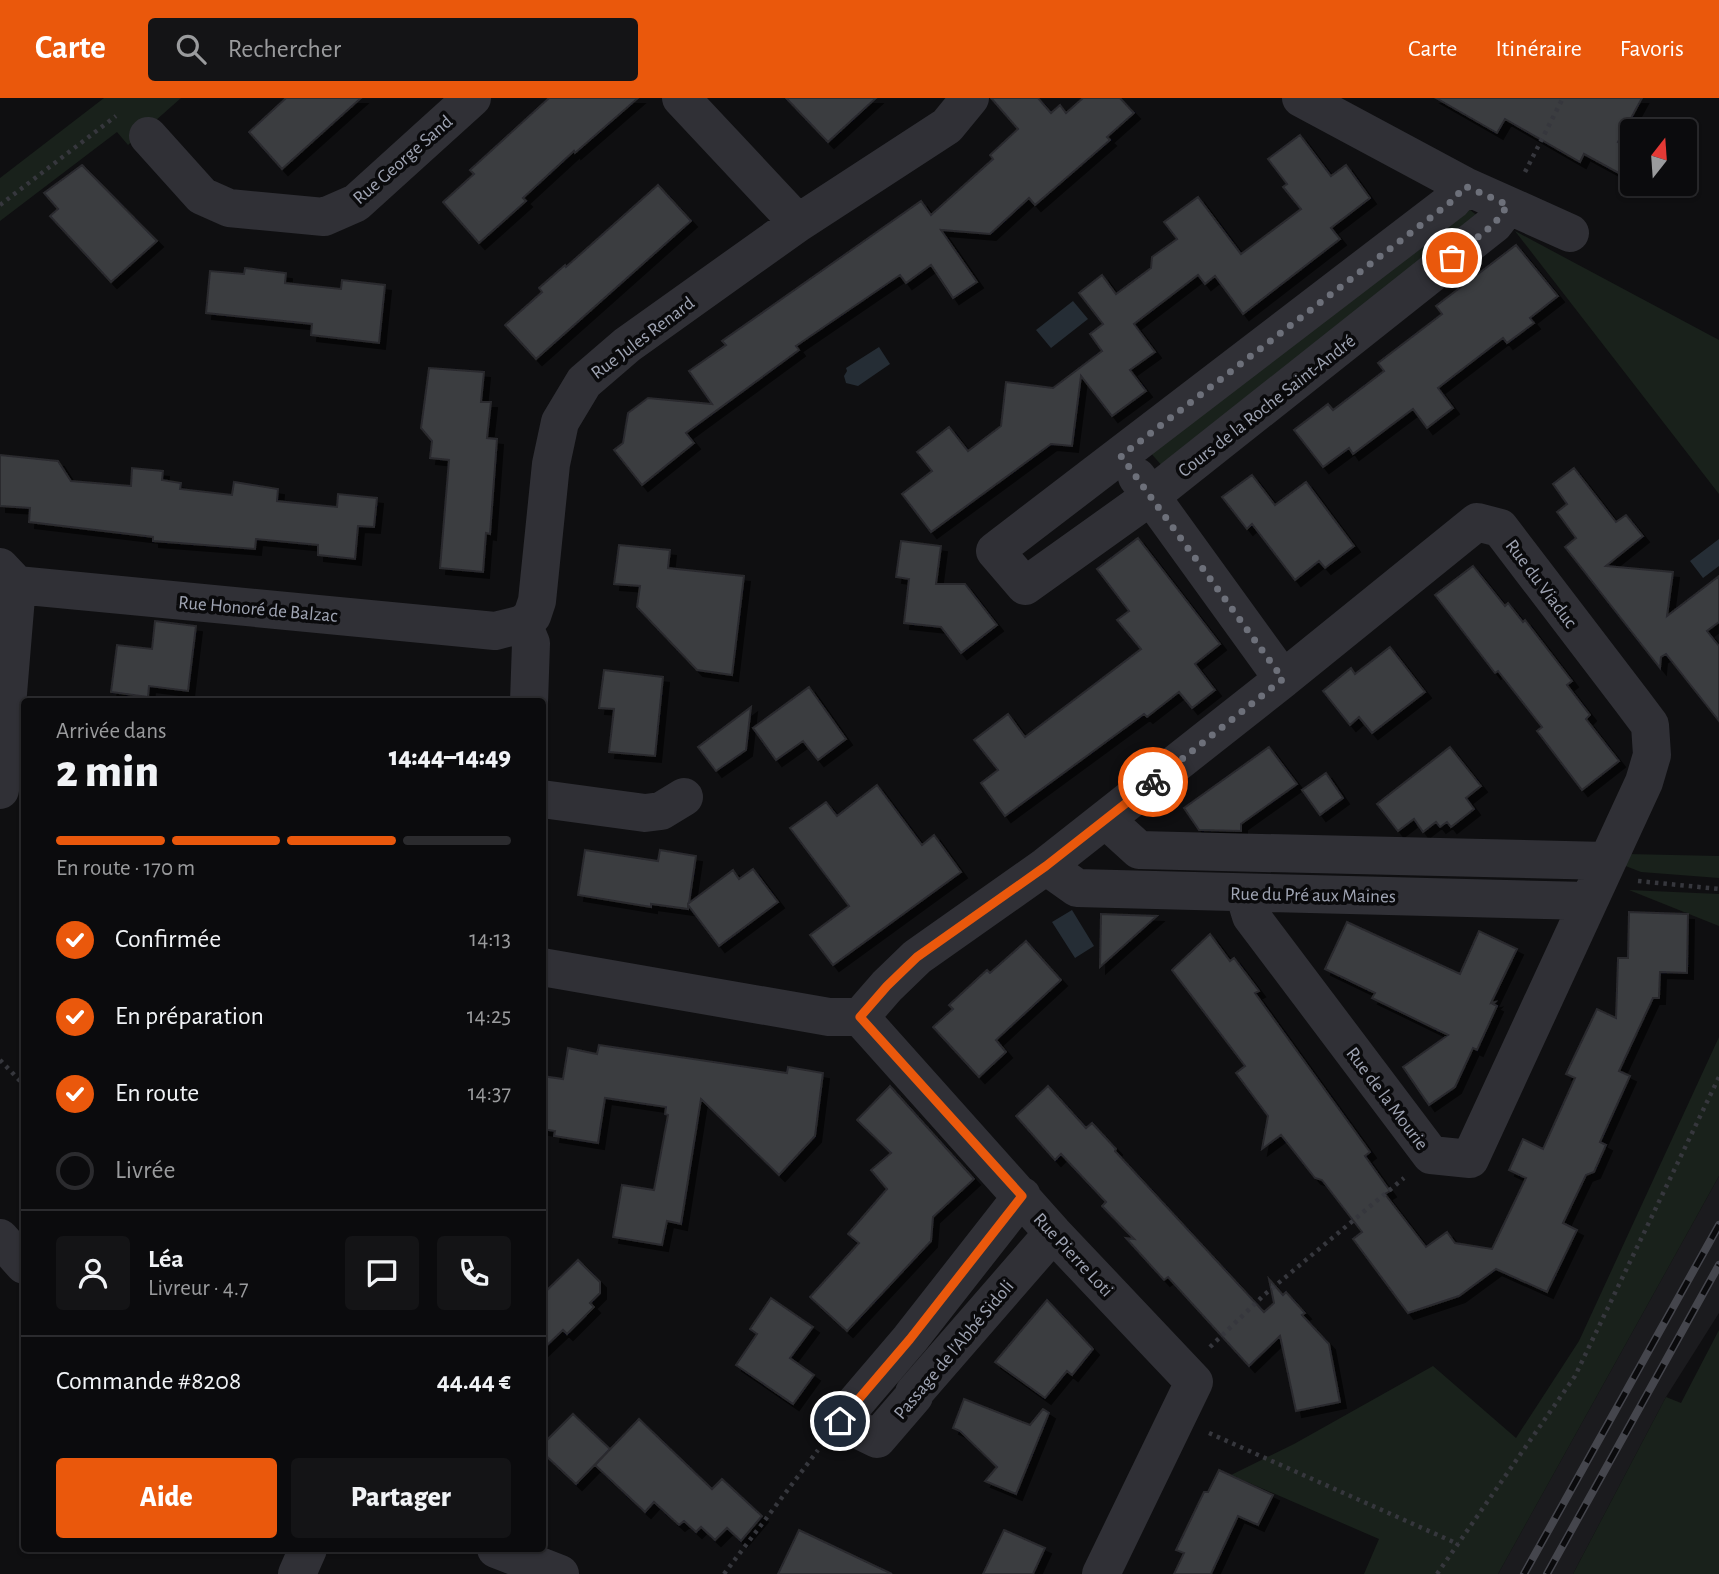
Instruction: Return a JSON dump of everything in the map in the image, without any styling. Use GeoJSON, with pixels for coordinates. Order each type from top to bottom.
{"type":"FeatureCollection","features":[{"type":"Feature","properties":{"kind":"street","name":"Rue George Sand"},"geometry":{"type":"LineString","coordinates":[[137,122],[202,195],[229,208],[324,217],[356,203],[472,98]]}},
{"type":"Feature","properties":{"kind":"street"},"geometry":{"type":"LineString","coordinates":[[681,98],[798,223]]}},
{"type":"Feature","properties":{"kind":"street","name":"Rue Jules Renard"},"geometry":{"type":"LineString","coordinates":[[523,624],[532,616],[537,601],[551,464],[560,422],[584,382],[627,345],[798,223],[947,126],[970,98]]}},
{"type":"Feature","properties":{"kind":"street"},"geometry":{"type":"LineString","coordinates":[[1301,98],[1465,186],[1570,233]]}},
{"type":"Feature","properties":{"kind":"street","name":"Cours de la Roche Saint-André"},"geometry":{"type":"LineString","coordinates":[[1465,186],[1452,201],[995,551],[1025,586],[1151,496],[1494,224],[1508,205]]}},
{"type":"Feature","properties":{"kind":"street"},"geometry":{"type":"LineString","coordinates":[[546,968],[829,1017],[860,1017],[917,957],[1046,866],[1283,679],[1121,456]]}},
{"type":"Feature","properties":{"kind":"street","name":"Rue du Viaduc"},"geometry":{"type":"LineString","coordinates":[[1283,679],[1477,522],[1500,528],[1650,725],[1651,755],[1644,782],[1597,880]]}},
{"type":"Feature","properties":{"kind":"street"},"geometry":{"type":"LineString","coordinates":[[0,790],[8,576]]}},
{"type":"Feature","properties":{"kind":"street","name":"Rue Honoré de Balzac"},"geometry":{"type":"LineString","coordinates":[[8,576],[495,631],[523,624]]}},
{"type":"Feature","properties":{"kind":"street"},"geometry":{"type":"LineString","coordinates":[[523,624],[531,643],[529,698]]}},
{"type":"Feature","properties":{"kind":"street"},"geometry":{"type":"LineString","coordinates":[[546,800],[645,813],[661,811],[684,797]]}},
{"type":"Feature","properties":{"kind":"street","name":"Rue du Pré aux Maines"},"geometry":{"type":"LineString","coordinates":[[1106,820],[1139,850],[1597,880]]}},
{"type":"Feature","properties":{"kind":"street","name":"Rue du Pré aux Maines"},"geometry":{"type":"LineString","coordinates":[[1046,866],[1077,888],[1244,893],[1597,880]]}},
{"type":"Feature","properties":{"kind":"street","name":"Rue de la Mourie"},"geometry":{"type":"LineString","coordinates":[[1244,893],[1251,916],[1431,1155],[1470,1159],[1597,880]]}},
{"type":"Feature","properties":{"kind":"street","name":"Rue Pierre Loti"},"geometry":{"type":"LineString","coordinates":[[860,1017],[1053,1233],[1184,1371]]}},
{"type":"Feature","properties":{"kind":"street","name":"Passage de l'Abbé Sidoli"},"geometry":{"type":"LineString","coordinates":[[1022,1196],[910,1339],[840,1421],[877,1439],[1053,1233]]}},
{"type":"Feature","properties":{"kind":"street"},"geometry":{"type":"LineString","coordinates":[[0,1238],[21,1262]]}},
{"type":"Feature","properties":{"kind":"street"},"geometry":{"type":"LineString","coordinates":[[1101,1574],[1194,1382],[1184,1371]]}},
{"type":"Feature","properties":{"kind":"street"},"geometry":{"type":"LineString","coordinates":[[298,1574],[307,1552]]}},
{"type":"Feature","properties":{"kind":"street"},"geometry":{"type":"LineString","coordinates":[[504,1552],[560,1574]]}},
{"type":"Feature","properties":{"kind":"path"},"geometry":{"type":"LineString","coordinates":[[1508,205],[1563,98]]}},
{"type":"Feature","properties":{"kind":"path"},"geometry":{"type":"LineString","coordinates":[[0,205],[137,122]]}},
{"type":"Feature","properties":{"kind":"path"},"geometry":{"type":"LineString","coordinates":[[1597,880],[1719,889]]}},
{"type":"Feature","properties":{"kind":"path"},"geometry":{"type":"LineString","coordinates":[[0,1060],[21,1082]]}},
{"type":"Feature","properties":{"kind":"path"},"geometry":{"type":"LineString","coordinates":[[1437,1574],[1575,1376],[1719,1077]]}},
{"type":"Feature","properties":{"kind":"path"},"geometry":{"type":"LineString","coordinates":[[1184,1371],[1264,1295],[1431,1155]]}},
{"type":"Feature","properties":{"kind":"path"},"geometry":{"type":"LineString","coordinates":[[1177,1418],[1458,1544]]}},
{"type":"Feature","properties":{"kind":"path"},"geometry":{"type":"LineString","coordinates":[[723,1574],[840,1421]]}},
{"type":"Feature","properties":{"kind":"shaded area"},"geometry":{"type":"Polygon","coordinates":[[[104,98],[181,98],[128,145],[117,132],[0,221],[0,178],[104,98]]]}},
{"type":"Feature","properties":{"kind":"shaded area"},"geometry":{"type":"Polygon","coordinates":[[[1464,205],[1480,218],[1163,467],[1149,451],[1464,205]]]}},
{"type":"Feature","properties":{"kind":"shaded area"},"geometry":{"type":"Polygon","coordinates":[[[1515,231],[1719,340],[1719,494],[1515,231]]]}},
{"type":"Feature","properties":{"kind":"shaded area"},"geometry":{"type":"Polygon","coordinates":[[[1073,301],[1088,319],[1051,348],[1036,330],[1073,301]]]}},
{"type":"Feature","properties":{"kind":"shaded area"},"geometry":{"type":"Polygon","coordinates":[[[879,347],[890,364],[858,386],[846,383],[846,368],[879,347]]]}},
{"type":"Feature","properties":{"kind":"shaded area"},"geometry":{"type":"Polygon","coordinates":[[[1719,539],[1719,566],[1703,578],[1690,561],[1719,539]]]}},
{"type":"Feature","properties":{"kind":"shaded area"},"geometry":{"type":"Polygon","coordinates":[[[1627,854],[1719,856],[1719,878],[1641,872],[1623,865],[1627,854]]]}},
{"type":"Feature","properties":{"kind":"shaded area"},"geometry":{"type":"Polygon","coordinates":[[[1629,890],[1719,894],[1719,926],[1629,890]]]}},
{"type":"Feature","properties":{"kind":"shaded area"},"geometry":{"type":"Polygon","coordinates":[[[1072,910],[1094,946],[1075,958],[1052,922],[1072,910]]]}},
{"type":"Feature","properties":{"kind":"shaded area"},"geometry":{"type":"Polygon","coordinates":[[[1719,1037],[1719,1176],[1498,1574],[1364,1574],[1379,1539],[1231,1475],[1294,1444],[1433,1366],[1516,1438],[1579,1341],[1719,1037]]]}},
{"type":"Feature","properties":{"kind":"shaded area"},"geometry":{"type":"Polygon","coordinates":[[[1719,1176],[1719,1313],[1666,1397],[1573,1574],[1498,1574],[1719,1176]]]}},
{"type":"Feature","properties":{"kind":"shaded area"},"geometry":{"type":"Polygon","coordinates":[[[1719,1330],[1719,1574],[1573,1574],[1666,1397],[1681,1403],[1719,1330]]]}},
{"type":"Feature","properties":{"kind":"building"},"geometry":{"type":"Polygon","coordinates":[[[286,98],[361,98],[282,169],[249,132],[286,98]]]}},
{"type":"Feature","properties":{"kind":"building"},"geometry":{"type":"Polygon","coordinates":[[[549,98],[638,98],[575,153],[574,151],[523,198],[526,201],[479,243],[443,202],[474,174],[470,170],[549,98]]]}},
{"type":"Feature","properties":{"kind":"building"},"geometry":{"type":"Polygon","coordinates":[[[786,98],[876,98],[828,142],[786,98]]]}},
{"type":"Feature","properties":{"kind":"building"},"geometry":{"type":"Polygon","coordinates":[[[991,98],[1038,98],[1051,113],[1060,105],[1066,113],[1083,98],[1120,98],[1134,113],[1107,137],[1110,140],[1035,205],[1029,198],[990,234],[941,230],[977,282],[953,298],[931,265],[906,283],[900,275],[796,346],[799,350],[686,433],[694,443],[642,485],[614,450],[623,443],[628,413],[648,398],[712,404],[689,371],[726,345],[722,341],[921,201],[931,215],[993,159],[990,155],[1018,129],[991,98]]]}},
{"type":"Feature","properties":{"kind":"building"},"geometry":{"type":"Polygon","coordinates":[[[1436,98],[1642,98],[1631,119],[1620,119],[1620,174],[1584,154],[1580,162],[1505,119],[1497,133],[1436,98]]]}},
{"type":"Feature","properties":{"kind":"building"},"geometry":{"type":"Polygon","coordinates":[[[1300,135],[1331,176],[1346,165],[1370,198],[1331,228],[1340,239],[1243,314],[1215,276],[1205,284],[1198,275],[1134,324],[1155,352],[1130,370],[1146,391],[1112,416],[1081,376],[1072,446],[1051,444],[931,532],[902,494],[932,471],[917,452],[949,427],[968,451],[1001,426],[1006,382],[1053,388],[1102,351],[1090,334],[1103,324],[1079,293],[1102,275],[1116,294],[1151,268],[1152,257],[1177,239],[1164,222],[1198,197],[1241,254],[1301,209],[1283,187],[1287,184],[1268,159],[1300,135]]]}},
{"type":"Feature","properties":{"kind":"building"},"geometry":{"type":"Polygon","coordinates":[[[82,165],[157,241],[111,282],[50,216],[58,209],[44,193],[82,165]]]}},
{"type":"Feature","properties":{"kind":"building"},"geometry":{"type":"Polygon","coordinates":[[[658,185],[691,221],[536,359],[505,325],[542,292],[539,288],[658,185]]]}},
{"type":"Feature","properties":{"kind":"building"},"geometry":{"type":"Polygon","coordinates":[[[1516,245],[1558,296],[1530,318],[1534,323],[1507,343],[1503,338],[1438,388],[1453,408],[1427,428],[1413,409],[1353,454],[1349,448],[1323,467],[1294,430],[1328,404],[1333,410],[1384,371],[1378,363],[1442,314],[1436,306],[1516,245]]]}},
{"type":"Feature","properties":{"kind":"building"},"geometry":{"type":"Polygon","coordinates":[[[245,268],[286,273],[285,283],[341,289],[342,280],[385,285],[379,343],[311,335],[312,324],[206,313],[210,271],[244,274],[245,268]]]}},
{"type":"Feature","properties":{"kind":"building"},"geometry":{"type":"Polygon","coordinates":[[[429,368],[484,372],[481,402],[491,402],[487,438],[497,439],[490,534],[486,533],[483,572],[440,568],[449,460],[430,458],[432,441],[421,428],[429,368]]]}},
{"type":"Feature","properties":{"kind":"building"},"geometry":{"type":"Polygon","coordinates":[[[0,455],[58,461],[71,481],[131,486],[132,468],[163,471],[162,480],[181,483],[180,489],[232,495],[234,482],[278,489],[277,501],[337,507],[338,494],[377,498],[374,527],[358,526],[355,559],[318,555],[318,545],[256,539],[255,549],[153,541],[153,537],[29,522],[30,508],[0,506],[0,455]]]}},
{"type":"Feature","properties":{"kind":"building"},"geometry":{"type":"Polygon","coordinates":[[[1574,468],[1616,522],[1626,515],[1643,536],[1606,566],[1673,572],[1667,616],[1719,576],[1719,622],[1707,631],[1719,646],[1719,721],[1666,654],[1661,657],[1660,668],[1565,547],[1576,538],[1557,512],[1567,504],[1553,484],[1574,468]]]}},
{"type":"Feature","properties":{"kind":"building"},"geometry":{"type":"Polygon","coordinates":[[[1252,475],[1275,505],[1306,482],[1354,546],[1325,568],[1319,561],[1295,580],[1252,524],[1247,529],[1222,497],[1252,475]]]}},
{"type":"Feature","properties":{"kind":"building"},"geometry":{"type":"Polygon","coordinates":[[[1138,538],[1220,644],[1195,664],[1215,690],[1192,708],[1179,692],[1147,717],[1144,714],[1005,816],[981,783],[998,770],[974,740],[1008,714],[1025,737],[1141,649],[1117,620],[1129,611],[1097,569],[1138,538]]]}},
{"type":"Feature","properties":{"kind":"building"},"geometry":{"type":"Polygon","coordinates":[[[901,541],[941,546],[936,584],[965,584],[997,625],[961,653],[941,627],[904,623],[909,579],[896,577],[901,541]]]}},
{"type":"Feature","properties":{"kind":"building"},"geometry":{"type":"Polygon","coordinates":[[[619,545],[670,550],[668,568],[744,576],[732,675],[697,670],[637,607],[640,586],[614,584],[619,545]]]}},
{"type":"Feature","properties":{"kind":"building"},"geometry":{"type":"Polygon","coordinates":[[[1473,566],[1505,606],[1508,603],[1523,622],[1525,620],[1572,681],[1567,685],[1590,715],[1586,719],[1619,761],[1582,790],[1537,731],[1542,727],[1498,671],[1495,673],[1435,595],[1473,566]]]}},
{"type":"Feature","properties":{"kind":"building"},"geometry":{"type":"Polygon","coordinates":[[[155,621],[196,626],[188,691],[149,686],[148,697],[111,692],[117,645],[152,649],[155,621]]]}},
{"type":"Feature","properties":{"kind":"building"},"geometry":{"type":"Polygon","coordinates":[[[1390,647],[1425,692],[1372,733],[1359,717],[1350,725],[1323,691],[1351,668],[1355,674],[1390,647]]]}},
{"type":"Feature","properties":{"kind":"building"},"geometry":{"type":"Polygon","coordinates":[[[604,670],[663,677],[655,756],[609,752],[614,709],[599,708],[604,670]]]}},
{"type":"Feature","properties":{"kind":"building"},"geometry":{"type":"Polygon","coordinates":[[[809,687],[846,739],[818,760],[803,741],[776,760],[753,728],[809,687]]]}},
{"type":"Feature","properties":{"kind":"building"},"geometry":{"type":"Polygon","coordinates":[[[751,707],[746,750],[716,771],[698,747],[751,707]]]}},
{"type":"Feature","properties":{"kind":"building"},"geometry":{"type":"Polygon","coordinates":[[[1269,747],[1297,784],[1241,824],[1241,831],[1199,830],[1184,808],[1269,747]]]}},
{"type":"Feature","properties":{"kind":"building"},"geometry":{"type":"Polygon","coordinates":[[[1450,747],[1481,786],[1466,798],[1474,809],[1451,827],[1447,822],[1440,827],[1436,822],[1423,832],[1414,819],[1398,831],[1377,804],[1450,747]]]}},
{"type":"Feature","properties":{"kind":"building"},"geometry":{"type":"Polygon","coordinates":[[[1326,773],[1343,798],[1320,815],[1302,790],[1326,773]]]}},
{"type":"Feature","properties":{"kind":"building"},"geometry":{"type":"Polygon","coordinates":[[[877,785],[922,845],[934,835],[961,872],[833,965],[810,935],[849,906],[790,828],[826,802],[837,816],[877,785]]]}},
{"type":"Feature","properties":{"kind":"building"},"geometry":{"type":"Polygon","coordinates":[[[585,850],[658,861],[660,850],[696,856],[689,903],[733,870],[739,879],[753,869],[778,902],[719,946],[688,905],[688,909],[651,904],[651,907],[578,895],[585,850]]]}},
{"type":"Feature","properties":{"kind":"building"},"geometry":{"type":"Polygon","coordinates":[[[1629,912],[1688,914],[1687,973],[1660,972],[1659,998],[1653,998],[1619,1071],[1630,1076],[1600,1142],[1606,1145],[1594,1172],[1586,1175],[1563,1223],[1577,1230],[1547,1292],[1496,1269],[1459,1296],[1408,1313],[1353,1239],[1362,1232],[1322,1180],[1315,1178],[1281,1135],[1262,1149],[1268,1116],[1236,1073],[1245,1066],[1172,970],[1210,934],[1230,961],[1234,958],[1259,991],[1255,993],[1370,1152],[1365,1156],[1390,1191],[1385,1194],[1426,1247],[1447,1232],[1455,1243],[1492,1249],[1526,1178],[1509,1170],[1523,1139],[1543,1149],[1575,1078],[1566,1074],[1597,1009],[1616,1018],[1618,958],[1628,958],[1629,912]]]}},
{"type":"Feature","properties":{"kind":"building"},"geometry":{"type":"Polygon","coordinates":[[[1101,914],[1157,916],[1100,967],[1101,914]]]}},
{"type":"Feature","properties":{"kind":"building"},"geometry":{"type":"Polygon","coordinates":[[[1347,922],[1460,974],[1479,931],[1517,949],[1491,1003],[1495,1002],[1493,1004],[1497,1006],[1477,1050],[1473,1048],[1455,1087],[1429,1105],[1403,1067],[1448,1035],[1372,998],[1375,993],[1325,969],[1347,922]]]}},
{"type":"Feature","properties":{"kind":"building"},"geometry":{"type":"Polygon","coordinates":[[[1026,941],[1061,980],[996,1040],[1006,1052],[979,1077],[933,1027],[953,1009],[949,1005],[987,970],[990,973],[1026,941]]]}},
{"type":"Feature","properties":{"kind":"building"},"geometry":{"type":"Polygon","coordinates":[[[599,1045],[787,1073],[788,1067],[823,1073],[815,1136],[779,1175],[701,1099],[681,1224],[667,1221],[662,1245],[613,1237],[622,1185],[654,1190],[668,1115],[665,1114],[666,1107],[605,1098],[598,1143],[554,1136],[555,1131],[546,1130],[546,1077],[563,1079],[568,1048],[597,1054],[599,1045]]]}},
{"type":"Feature","properties":{"kind":"building"},"geometry":{"type":"Polygon","coordinates":[[[890,1086],[974,1179],[933,1217],[931,1241],[847,1331],[810,1297],[859,1243],[848,1234],[887,1189],[871,1170],[891,1153],[857,1120],[890,1086]]]}},
{"type":"Feature","properties":{"kind":"building"},"geometry":{"type":"Polygon","coordinates":[[[1048,1086],[1086,1128],[1092,1123],[1264,1312],[1274,1303],[1269,1279],[1283,1295],[1286,1292],[1305,1313],[1302,1315],[1329,1344],[1340,1402],[1296,1411],[1280,1336],[1249,1366],[1168,1277],[1164,1280],[1126,1238],[1134,1239],[1102,1206],[1106,1202],[1061,1154],[1055,1160],[1016,1116],[1048,1086]]]}},
{"type":"Feature","properties":{"kind":"building"},"geometry":{"type":"Polygon","coordinates":[[[578,1260],[600,1282],[600,1293],[590,1303],[594,1307],[567,1334],[563,1330],[546,1346],[546,1291],[578,1260]]]}},
{"type":"Feature","properties":{"kind":"building"},"geometry":{"type":"Polygon","coordinates":[[[771,1298],[813,1327],[790,1358],[814,1375],[793,1404],[736,1365],[757,1334],[750,1329],[771,1298]]]}},
{"type":"Feature","properties":{"kind":"building"},"geometry":{"type":"Polygon","coordinates":[[[1047,1300],[1093,1349],[1072,1375],[1067,1371],[1045,1398],[995,1362],[1047,1300]]]}},
{"type":"Feature","properties":{"kind":"building"},"geometry":{"type":"Polygon","coordinates":[[[964,1399],[1030,1425],[1043,1409],[1049,1413],[1016,1494],[985,1481],[997,1467],[960,1431],[953,1428],[964,1399]]]}},
{"type":"Feature","properties":{"kind":"building"},"geometry":{"type":"Polygon","coordinates":[[[573,1414],[610,1449],[576,1484],[546,1456],[546,1441],[573,1414]]]}},
{"type":"Feature","properties":{"kind":"building"},"geometry":{"type":"Polygon","coordinates":[[[639,1419],[712,1489],[722,1479],[762,1516],[741,1541],[727,1528],[715,1540],[701,1527],[696,1532],[684,1521],[679,1525],[654,1502],[645,1512],[595,1465],[639,1419]]]}},
{"type":"Feature","properties":{"kind":"building"},"geometry":{"type":"Polygon","coordinates":[[[1219,1470],[1273,1495],[1258,1525],[1238,1516],[1211,1574],[1174,1574],[1184,1553],[1176,1550],[1204,1492],[1208,1492],[1219,1470]]]}},
{"type":"Feature","properties":{"kind":"building"},"geometry":{"type":"Polygon","coordinates":[[[799,1530],[892,1574],[778,1574],[799,1530]]]}},
{"type":"Feature","properties":{"kind":"building"},"geometry":{"type":"Polygon","coordinates":[[[1004,1530],[1045,1548],[1033,1574],[983,1574],[1004,1530]]]}},
{"type":"Feature","properties":{"kind":"railway"},"geometry":{"type":"LineString","coordinates":[[1524,1574],[1719,1225]]}},
{"type":"Feature","properties":{"kind":"railway"},"geometry":{"type":"LineString","coordinates":[[1547,1574],[1719,1265]]}},
{"type":"Feature","properties":{"kind":"way so far"},"geometry":{"type":"LineString","coordinates":[[1153,782],[1283,679],[1121,456],[1452,201],[1465,186],[1508,205],[1494,224],[1452,258]]}},
{"type":"Feature","properties":{"kind":"route"},"geometry":{"type":"LineString","coordinates":[[840,1421],[910,1339],[1022,1196],[860,1017],[917,957],[1046,866],[1153,782]]}}]}
